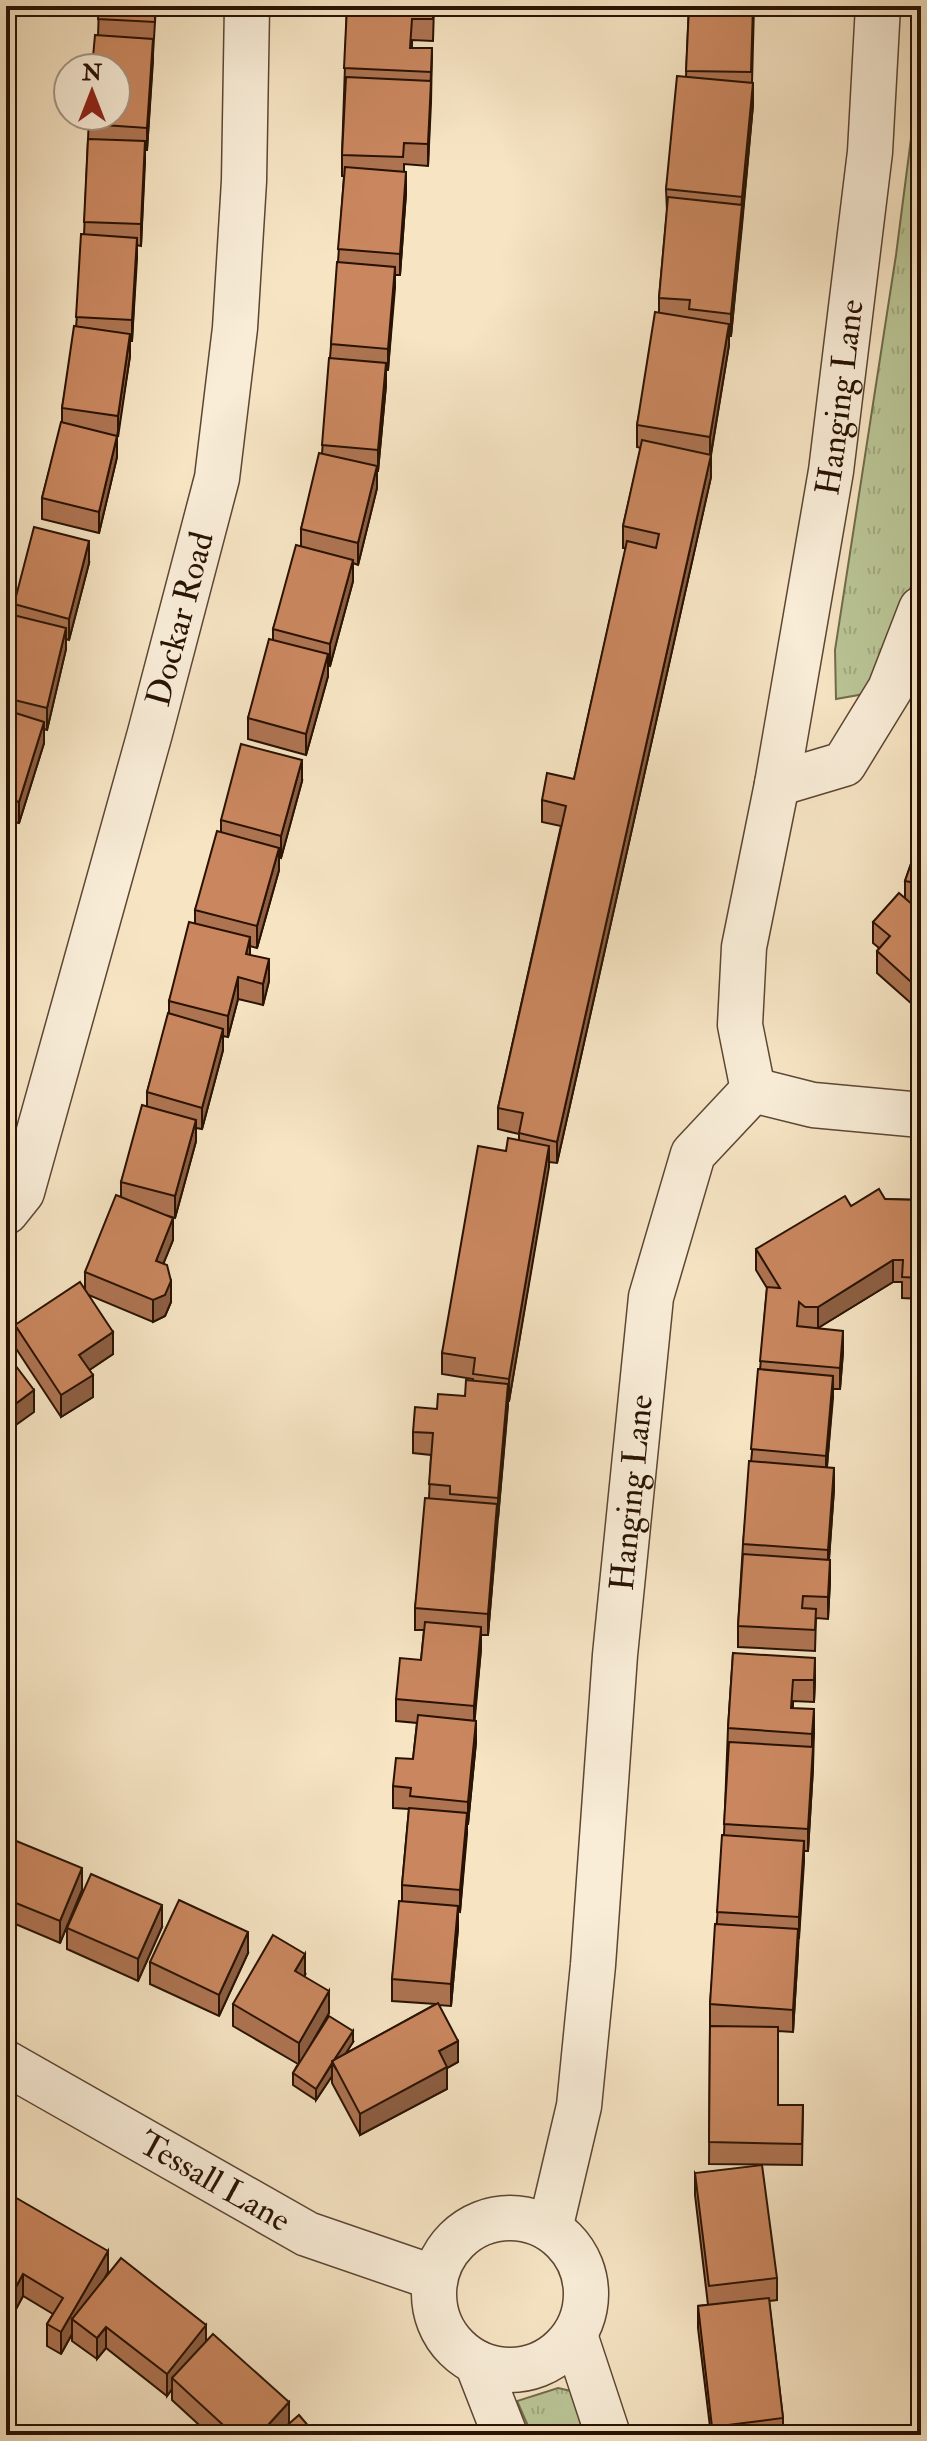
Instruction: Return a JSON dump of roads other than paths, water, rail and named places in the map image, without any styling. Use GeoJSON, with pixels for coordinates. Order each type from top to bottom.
{"type":"FeatureCollection","features":[{"type":"Feature","properties":{"kind":"street","name":"Dockar Road"},"geometry":{"type":"LineString","coordinates":[[6,1212],[22,1192],[150,733],[217,478],[235,328],[243,210],[247,6]]}},
{"type":"Feature","properties":{"kind":"street","name":"Hanging Lane"},"geometry":{"type":"LineString","coordinates":[[550,2229],[579,2106],[593,1965],[615,1655],[651,1297],[693,1154],[753,1090],[740,1025],[744,947],[777,784],[831,471],[870,152],[878,6]]}},
{"type":"Feature","properties":{"kind":"street"},"geometry":{"type":"LineString","coordinates":[[777,784],[844,764],[890,689],[921,609]]}},
{"type":"Feature","properties":{"kind":"street"},"geometry":{"type":"LineString","coordinates":[[753,1090],[813,1105],[921,1115]]}},
{"type":"Feature","properties":{"kind":"street","name":"Tessall Lane"},"geometry":{"type":"LineString","coordinates":[[6,2063],[307,2234],[435,2278]]}},
{"type":"Feature","properties":{"kind":"street"},"geometry":{"type":"LineString","coordinates":[[504,2218],[528,2220],[550,2229],[570,2246],[582,2267],[587,2290],[584,2314],[575,2335],[560,2352],[541,2364],[520,2371],[498,2370],[477,2363],[456,2349],[441,2329],[434,2304],[435,2278],[443,2255],[459,2237],[480,2224],[504,2218]]}},
{"type":"Feature","properties":{"kind":"street"},"geometry":{"type":"LineString","coordinates":[[575,2335],[608,2435]]}},
{"type":"Feature","properties":{"kind":"street"},"geometry":{"type":"LineString","coordinates":[[477,2363],[505,2435]]}}]}
